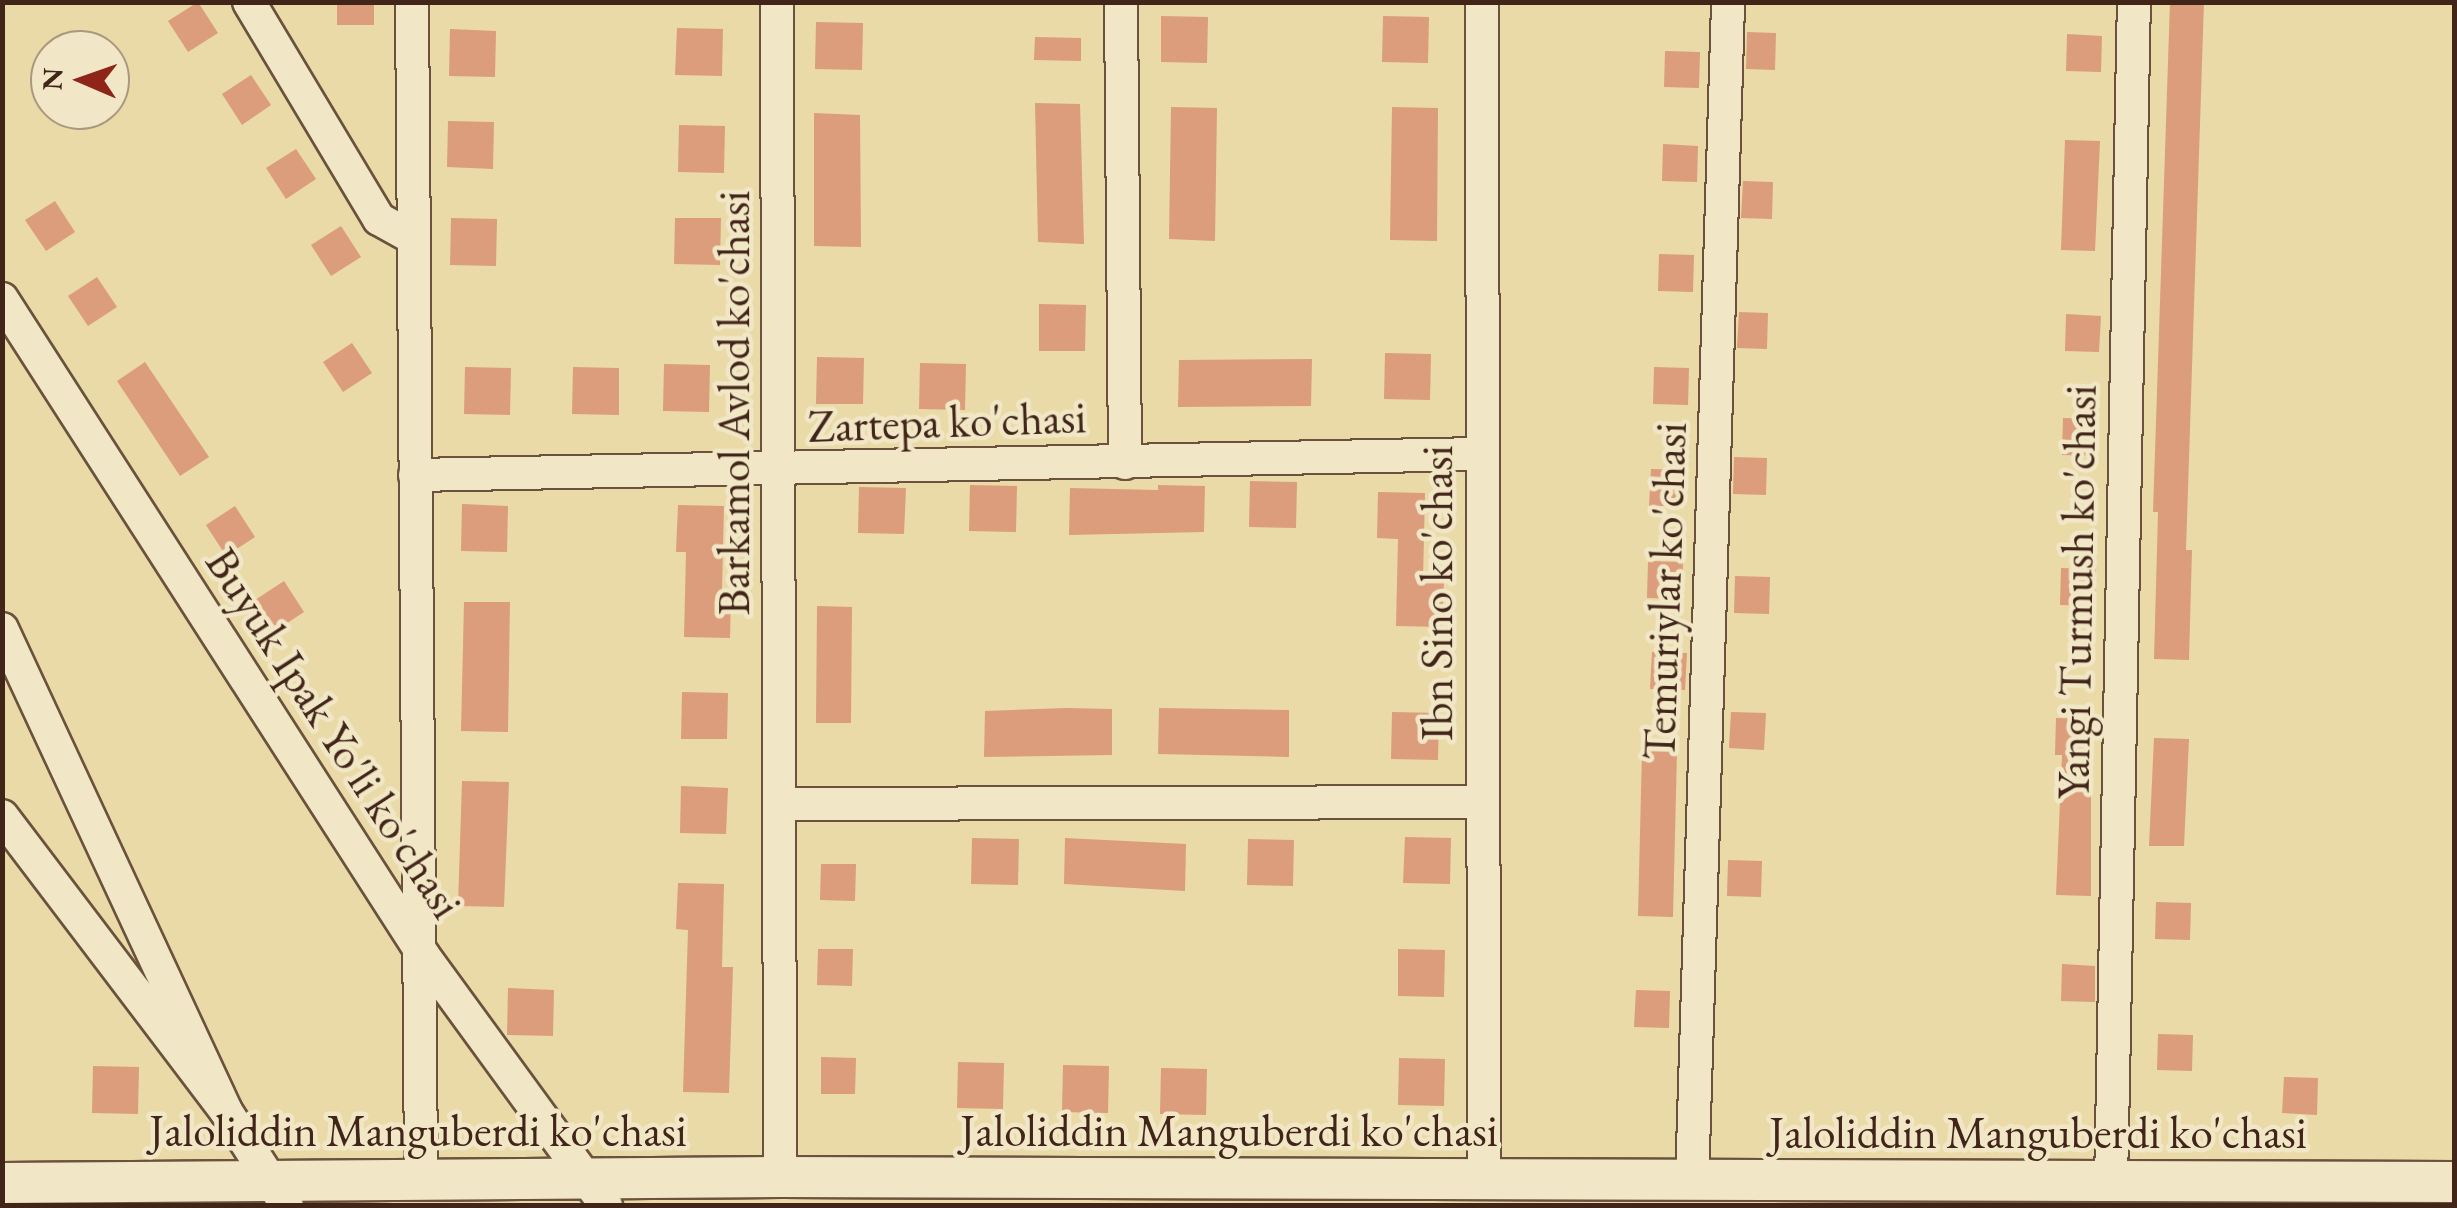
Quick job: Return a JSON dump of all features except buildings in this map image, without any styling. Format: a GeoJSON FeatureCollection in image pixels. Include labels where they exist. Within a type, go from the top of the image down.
{"type":"FeatureCollection","features":[{"type":"Feature","properties":{"kind":"street"},"geometry":{"type":"LineString","coordinates":[[248,2],[379,219],[412,237]]}},
{"type":"Feature","properties":{"kind":"street"},"geometry":{"type":"LineString","coordinates":[[412,2],[424,956],[421,1180]]}},
{"type":"Feature","properties":{"kind":"street","name":"Barkamol Avlod ko'chasi"},"geometry":{"type":"LineString","coordinates":[[777,2],[780,1177]]}},
{"type":"Feature","properties":{"kind":"street"},"geometry":{"type":"LineString","coordinates":[[1121,2],[1125,463]]}},
{"type":"Feature","properties":{"kind":"street","name":"Ibn Sino ko'chasi"},"geometry":{"type":"LineString","coordinates":[[1482,2],[1484,1183]]}},
{"type":"Feature","properties":{"kind":"street","name":"Temuriylar ko'chasi"},"geometry":{"type":"LineString","coordinates":[[1692,1183],[1728,2]]}},
{"type":"Feature","properties":{"kind":"street","name":"Yangi Turmush ko'chasi"},"geometry":{"type":"LineString","coordinates":[[2111,1184],[2134,2]]}},
{"type":"Feature","properties":{"kind":"street","name":"Buyuk Ipak Yo'li ko'chasi"},"geometry":{"type":"LineString","coordinates":[[2,299],[424,956],[599,1194]]}},
{"type":"Feature","properties":{"kind":"street","name":"Zartepa ko'chasi"},"geometry":{"type":"LineString","coordinates":[[415,475],[780,472],[1481,454]]}},
{"type":"Feature","properties":{"kind":"street"},"geometry":{"type":"LineString","coordinates":[[2,629],[226,1110]]}},
{"type":"Feature","properties":{"kind":"street"},"geometry":{"type":"LineString","coordinates":[[782,804],[1482,802]]}},
{"type":"Feature","properties":{"kind":"street"},"geometry":{"type":"LineString","coordinates":[[6,826],[226,1110],[282,1194]]}},
{"type":"Feature","properties":{"kind":"street","name":"Jaloliddin Manguberdi ko'chasi"},"geometry":{"type":"LineString","coordinates":[[2,1183],[282,1194],[421,1180],[599,1194],[780,1177],[987,1193],[1397,1192],[1484,1183],[2111,1184],[2224,1195],[2454,1182]]}}]}
